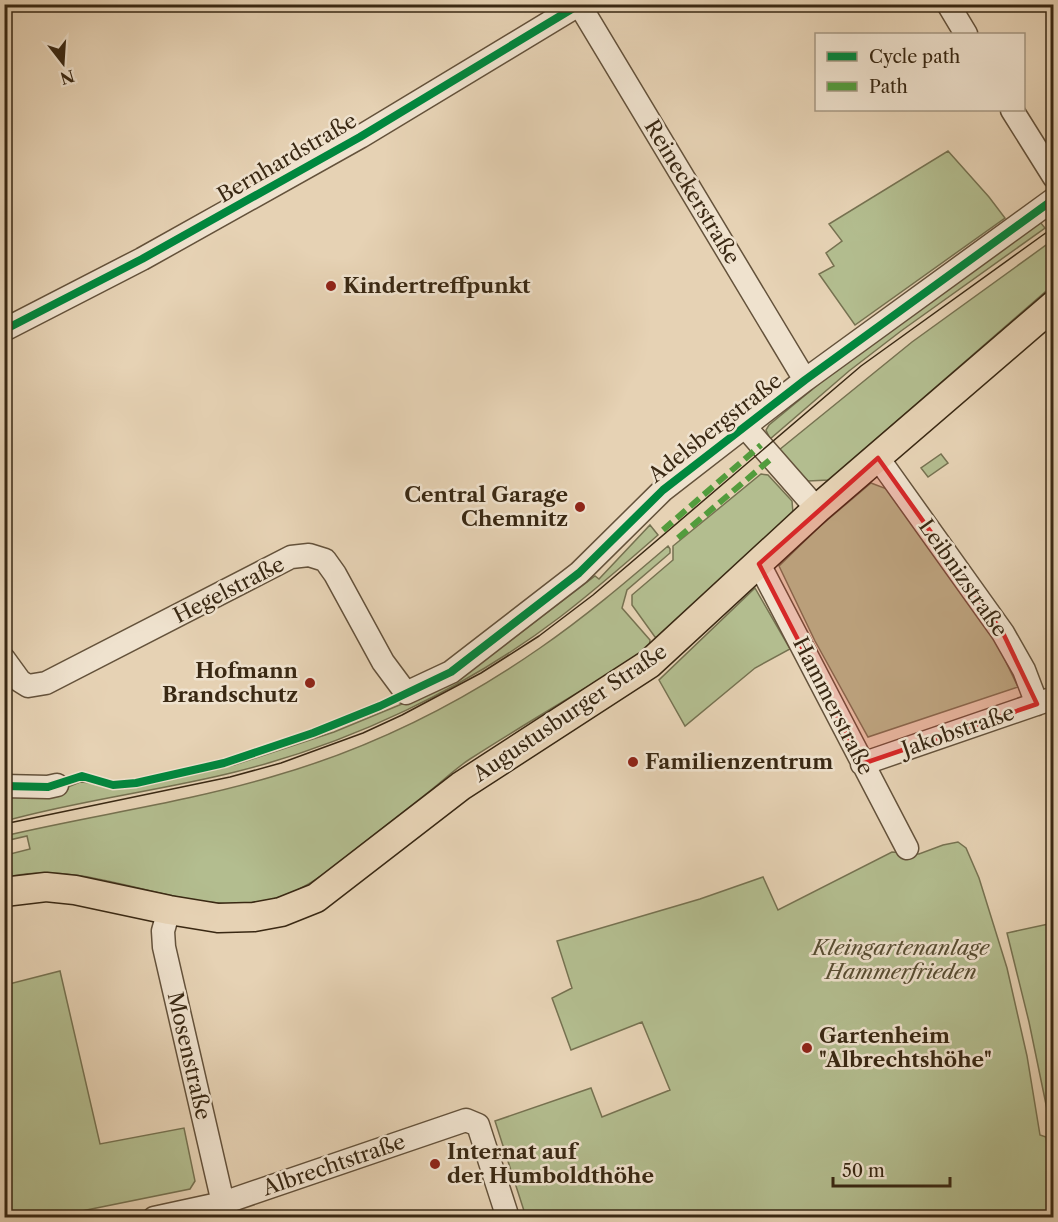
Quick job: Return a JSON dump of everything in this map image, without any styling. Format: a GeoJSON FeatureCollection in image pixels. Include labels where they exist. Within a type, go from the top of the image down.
{"type":"FeatureCollection","features":[{"type":"Feature","properties":{"kind":"main road","name":"Augustusburger Straße"},"geometry":{"type":"LineString","coordinates":[[4,892],[46,887],[75,890],[218,918],[254,917],[281,912],[316,898],[468,781],[649,664],[818,509],[1053,305]]}},
{"type":"Feature","properties":{"kind":"street"},"geometry":{"type":"LineString","coordinates":[[948,4],[965,33]]}},
{"type":"Feature","properties":{"kind":"street","name":"Bernhardstraße"},"geometry":{"type":"LineString","coordinates":[[4,330],[142,260],[350,143],[580,5]]}},
{"type":"Feature","properties":{"kind":"street","name":"Reineckerstraße"},"geometry":{"type":"LineString","coordinates":[[580,5],[805,380]]}},
{"type":"Feature","properties":{"kind":"street"},"geometry":{"type":"LineString","coordinates":[[1013,111],[1053,177]]}},
{"type":"Feature","properties":{"kind":"street","name":"Adelsbergstraße"},"geometry":{"type":"LineString","coordinates":[[406,693],[451,672],[579,573],[663,490],[746,428],[805,380],[1053,199]]}},
{"type":"Feature","properties":{"kind":"street"},"geometry":{"type":"LineString","coordinates":[[746,428],[818,509]]}},
{"type":"Feature","properties":{"kind":"street","name":"Leibnizstraße"},"geometry":{"type":"LineString","coordinates":[[878,458],[1003,633],[1045,701]]}},
{"type":"Feature","properties":{"kind":"street","name":"Hegelstraße"},"geometry":{"type":"LineString","coordinates":[[4,659],[20,681],[28,686],[46,683],[291,557],[309,555],[325,560],[335,574],[383,662],[406,693]]}},
{"type":"Feature","properties":{"kind":"street","name":"Hammerstraße"},"geometry":{"type":"LineString","coordinates":[[759,564],[907,848]]}},
{"type":"Feature","properties":{"kind":"street","name":"Jakobstraße"},"geometry":{"type":"LineString","coordinates":[[862,764],[1045,701]]}},
{"type":"Feature","properties":{"kind":"street"},"geometry":{"type":"LineString","coordinates":[[4,786],[48,787],[57,785]]}},
{"type":"Feature","properties":{"kind":"street","name":"Mosenstraße"},"geometry":{"type":"LineString","coordinates":[[169,910],[163,931],[164,947],[223,1203]]}},
{"type":"Feature","properties":{"kind":"street","name":"Albrechtstraße"},"geometry":{"type":"LineString","coordinates":[[154,1218],[223,1203],[466,1120],[478,1125],[508,1218]]}},
{"type":"Feature","properties":{"kind":"highlighted area"},"geometry":{"type":"Polygon","coordinates":[[[878,458],[1003,633],[1037,704],[862,764],[759,564],[878,458]]]}},
{"type":"Feature","properties":{"kind":"green space"},"geometry":{"type":"Polygon","coordinates":[[[948,151],[1005,218],[855,325],[819,274],[834,266],[826,253],[842,241],[829,224],[948,151]]]}},
{"type":"Feature","properties":{"kind":"green space"},"geometry":{"type":"Polygon","coordinates":[[[1040,222],[1045,228],[901,331],[849,371],[770,439],[766,430],[769,425],[820,383],[1040,222]]]}},
{"type":"Feature","properties":{"kind":"green space"},"geometry":{"type":"Polygon","coordinates":[[[1053,240],[1053,285],[829,480],[808,481],[779,450],[912,342],[1053,240]]]}},
{"type":"Feature","properties":{"kind":"green space"},"geometry":{"type":"Polygon","coordinates":[[[941,454],[948,463],[928,477],[921,468],[941,454]]]}},
{"type":"Feature","properties":{"kind":"green space"},"geometry":{"type":"Polygon","coordinates":[[[761,474],[768,475],[792,501],[793,513],[659,637],[655,637],[632,605],[632,595],[673,560],[673,546],[761,474]]]}},
{"type":"Feature","properties":{"kind":"green space"},"geometry":{"type":"Polygon","coordinates":[[[871,483],[887,489],[993,635],[1018,687],[868,737],[815,641],[779,566],[819,527],[871,483]]]}},
{"type":"Feature","properties":{"kind":"green space"},"geometry":{"type":"Polygon","coordinates":[[[650,525],[658,535],[560,617],[486,667],[405,711],[321,746],[235,772],[62,807],[5,821],[5,795],[56,792],[80,782],[132,786],[234,765],[334,732],[431,692],[482,662],[595,576],[599,579],[650,525]]]}},
{"type":"Feature","properties":{"kind":"green space"},"geometry":{"type":"Polygon","coordinates":[[[668,546],[670,553],[627,590],[622,608],[650,640],[649,647],[465,763],[311,883],[272,899],[227,903],[196,900],[74,875],[43,873],[12,876],[10,854],[30,849],[27,836],[5,841],[4,836],[171,802],[271,777],[342,753],[444,707],[540,648],[589,612],[668,546]]]}},
{"type":"Feature","properties":{"kind":"green space"},"geometry":{"type":"Polygon","coordinates":[[[755,588],[790,649],[755,668],[685,726],[659,680],[755,588]]]}},
{"type":"Feature","properties":{"kind":"green space","name":"Kleingartenanlage Hammerfrieden"},"geometry":{"type":"Polygon","coordinates":[[[958,842],[966,848],[979,878],[1007,968],[1027,1056],[1040,1135],[1046,1137],[1049,1158],[1053,1151],[1053,1217],[526,1217],[495,1121],[591,1088],[602,1117],[670,1090],[642,1022],[571,1050],[552,998],[572,988],[557,941],[700,899],[763,877],[778,910],[892,852],[919,854],[958,842]]]}},
{"type":"Feature","properties":{"kind":"green space"},"geometry":{"type":"Polygon","coordinates":[[[1054,923],[1053,1127],[1049,1119],[1029,1022],[1007,933],[1054,923]]]}},
{"type":"Feature","properties":{"kind":"green space"},"geometry":{"type":"Polygon","coordinates":[[[60,971],[100,1144],[184,1128],[195,1181],[190,1189],[52,1217],[5,1217],[5,985],[60,971]]]}},
{"type":"Feature","properties":{"kind":"tram line"},"geometry":{"type":"LineString","coordinates":[[4,824],[230,777],[281,763],[363,733],[481,673],[539,636],[593,595],[861,366],[1054,227]]}},
{"type":"Feature","properties":{"kind":"marked path"},"geometry":{"type":"LineString","coordinates":[[663,530],[761,445]]}},
{"type":"Feature","properties":{"kind":"marked path"},"geometry":{"type":"LineString","coordinates":[[678,538],[772,458]]}},
{"type":"Feature","properties":{"kind":"cycle path"},"geometry":{"type":"LineString","coordinates":[[4,330],[142,259],[360,137],[580,4]]}},
{"type":"Feature","properties":{"kind":"cycle path"},"geometry":{"type":"LineString","coordinates":[[4,786],[48,787],[82,776],[113,785],[136,783],[224,763],[313,733],[380,706],[451,672],[579,573],[663,490],[805,380],[1054,199]]}},
{"type":"Feature","properties":{"kind":"place","name":"Kindertreffpunkt"},"geometry":{"type":"Point","coordinates":[331,286]}},
{"type":"Feature","properties":{"kind":"place","name":"Central Garage Chemnitz"},"geometry":{"type":"Point","coordinates":[580,507]}},
{"type":"Feature","properties":{"kind":"place","name":"Hofmann Brandschutz"},"geometry":{"type":"Point","coordinates":[310,683]}},
{"type":"Feature","properties":{"kind":"place","name":"Familienzentrum"},"geometry":{"type":"Point","coordinates":[633,762]}},
{"type":"Feature","properties":{"kind":"place","name":"Gartenheim \"Albrechtshöhe\""},"geometry":{"type":"Point","coordinates":[807,1048]}},
{"type":"Feature","properties":{"kind":"place","name":"Internat auf der Humboldthöhe"},"geometry":{"type":"Point","coordinates":[435,1164]}}]}
